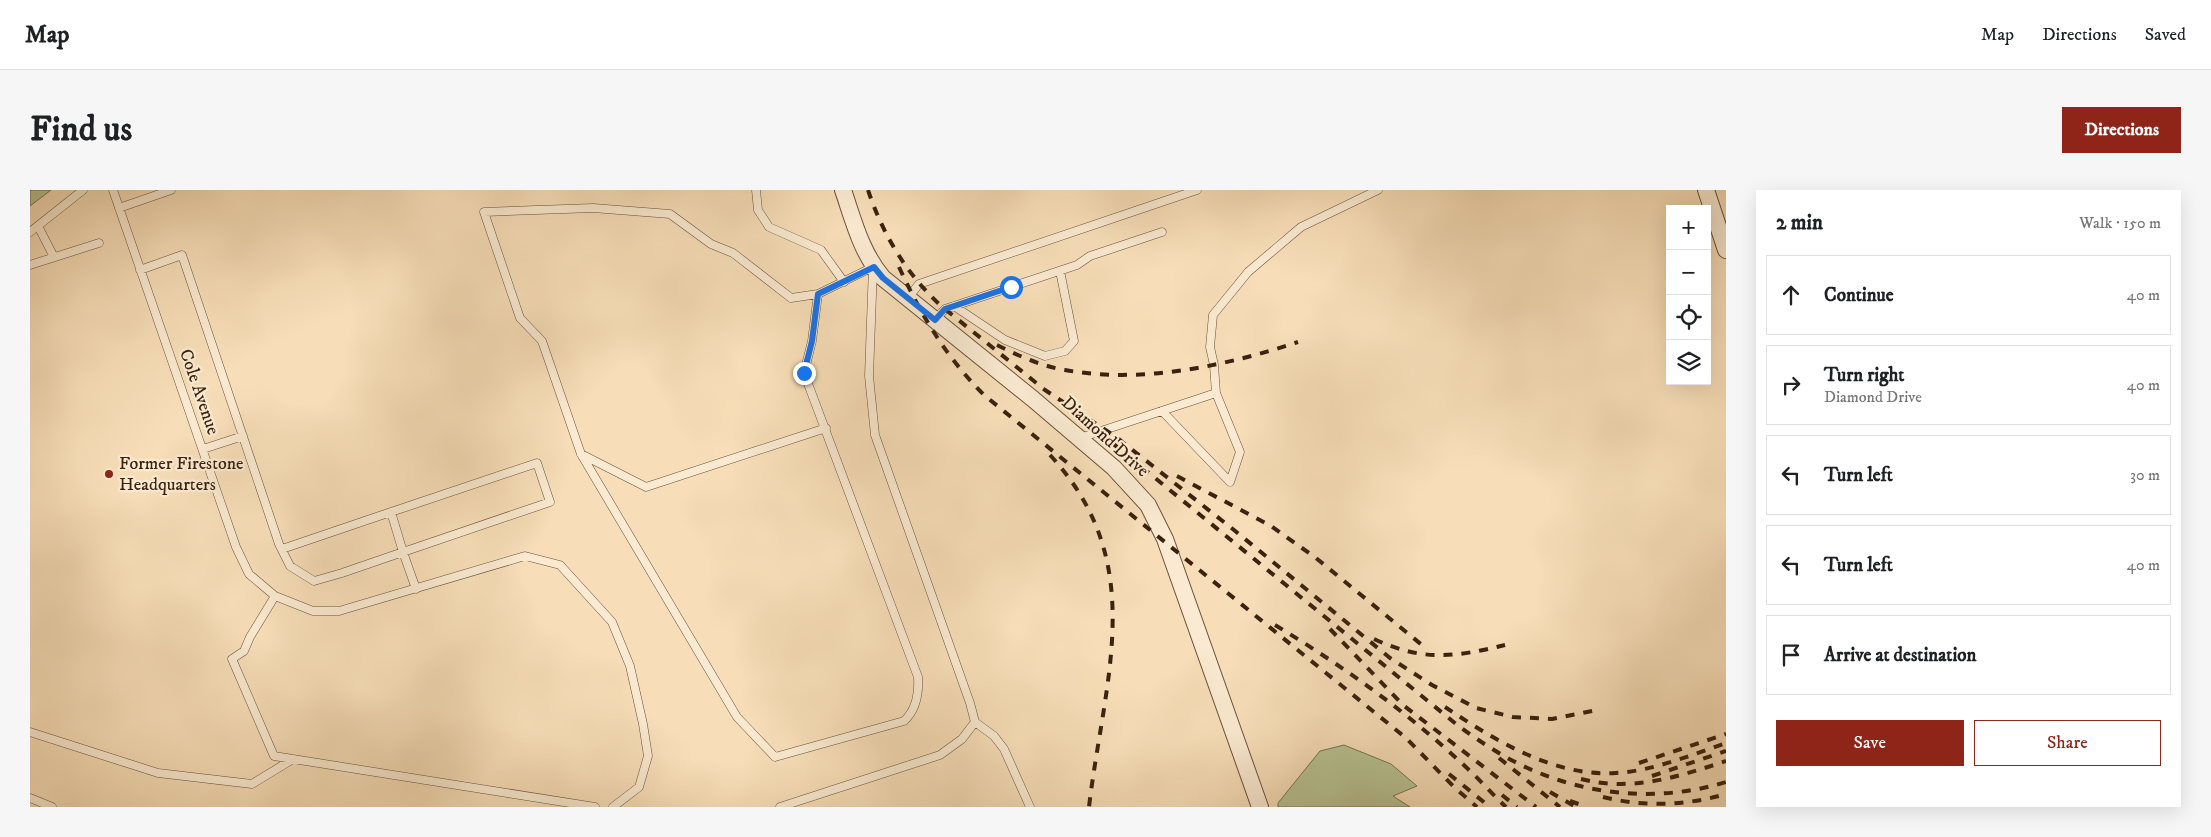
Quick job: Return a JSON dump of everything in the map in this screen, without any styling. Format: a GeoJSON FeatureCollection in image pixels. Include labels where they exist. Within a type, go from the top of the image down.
{"type":"FeatureCollection","features":[{"type":"Feature","properties":{"kind":"street","name":"Diamond Drive"},"geometry":{"type":"LineString","coordinates":[[843,190],[862,248],[883,278],[1079,438],[1131,485],[1148,505],[1162,529],[1260,807]]}},
{"type":"Feature","properties":{"kind":"street"},"geometry":{"type":"LineString","coordinates":[[1706,190],[1722,226],[1726,250]]}},
{"type":"Feature","properties":{"kind":"lane"},"geometry":{"type":"LineString","coordinates":[[30,232],[82,190]]}},
{"type":"Feature","properties":{"kind":"lane","name":"Cole Avenue"},"geometry":{"type":"LineString","coordinates":[[113,190],[242,560],[249,574],[275,596],[313,611],[339,611],[525,556],[560,565],[612,622],[630,666],[643,724],[648,756],[639,788],[613,807]]}},
{"type":"Feature","properties":{"kind":"lane"},"geometry":{"type":"LineString","coordinates":[[119,208],[171,190]]}},
{"type":"Feature","properties":{"kind":"lane"},"geometry":{"type":"LineString","coordinates":[[756,190],[758,210],[769,227],[821,250],[844,282]]}},
{"type":"Feature","properties":{"kind":"lane"},"geometry":{"type":"LineString","coordinates":[[908,298],[918,284],[1197,190]]}},
{"type":"Feature","properties":{"kind":"lane"},"geometry":{"type":"LineString","coordinates":[[1162,411],[1230,482],[1240,452],[1216,393],[1210,347],[1213,315],[1248,272],[1301,227],[1378,190]]}},
{"type":"Feature","properties":{"kind":"lane"},"geometry":{"type":"LineString","coordinates":[[818,294],[812,341],[804,373],[918,677],[918,692],[912,714],[904,721],[775,757],[736,717],[581,454],[542,341],[520,318],[484,212],[593,208],[670,214],[711,244],[733,253],[791,298],[818,294],[874,267],[869,376],[875,435],[970,703],[975,722],[994,736],[1004,748],[1030,807]]}},
{"type":"Feature","properties":{"kind":"lane"},"geometry":{"type":"LineString","coordinates":[[38,226],[54,257]]}},
{"type":"Feature","properties":{"kind":"lane"},"geometry":{"type":"LineString","coordinates":[[935,320],[945,309],[1077,265],[1090,256],[1162,232]]}},
{"type":"Feature","properties":{"kind":"lane"},"geometry":{"type":"LineString","coordinates":[[30,265],[99,243]]}},
{"type":"Feature","properties":{"kind":"lane"},"geometry":{"type":"LineString","coordinates":[[140,270],[182,255],[282,549],[290,566],[314,581],[550,502],[537,462],[282,549]]}},
{"type":"Feature","properties":{"kind":"lane"},"geometry":{"type":"LineString","coordinates":[[954,306],[1005,340],[1045,356],[1065,351],[1074,341],[1060,271]]}},
{"type":"Feature","properties":{"kind":"lane"},"geometry":{"type":"LineString","coordinates":[[1079,438],[1216,393]]}},
{"type":"Feature","properties":{"kind":"lane"},"geometry":{"type":"LineString","coordinates":[[581,454],[646,487],[826,428]]}},
{"type":"Feature","properties":{"kind":"lane"},"geometry":{"type":"LineString","coordinates":[[203,449],[243,436]]}},
{"type":"Feature","properties":{"kind":"lane"},"geometry":{"type":"LineString","coordinates":[[391,512],[416,588]]}},
{"type":"Feature","properties":{"kind":"lane"},"geometry":{"type":"LineString","coordinates":[[275,596],[250,637],[244,651],[232,659],[274,756],[595,807]]}},
{"type":"Feature","properties":{"kind":"lane"},"geometry":{"type":"LineString","coordinates":[[780,807],[940,754],[962,739],[975,722]]}},
{"type":"Feature","properties":{"kind":"lane"},"geometry":{"type":"LineString","coordinates":[[30,732],[158,773],[199,776],[252,784],[294,759]]}},
{"type":"Feature","properties":{"kind":"lane"},"geometry":{"type":"LineString","coordinates":[[30,798],[52,807]]}},
{"type":"Feature","properties":{"kind":"green space"},"geometry":{"type":"Polygon","coordinates":[[[30,190],[51,190],[30,206],[30,190]]]}},
{"type":"Feature","properties":{"kind":"green space"},"geometry":{"type":"Polygon","coordinates":[[[1344,745],[1391,764],[1417,786],[1393,796],[1410,807],[1278,807],[1278,803],[1320,751],[1344,745]]]}},
{"type":"Feature","properties":{"kind":"railway"},"geometry":{"type":"LineString","coordinates":[[868,190],[888,238],[906,266],[940,305],[1045,390],[1116,437],[1234,530],[1390,658],[1432,685],[1476,708],[1513,717],[1552,719],[1597,710]]}},
{"type":"Feature","properties":{"kind":"railway"},"geometry":{"type":"LineString","coordinates":[[899,267],[935,335],[970,381],[984,395],[1406,738],[1455,788],[1477,807]]}},
{"type":"Feature","properties":{"kind":"railway"},"geometry":{"type":"LineString","coordinates":[[997,345],[1047,366],[1094,374],[1124,375],[1153,374],[1212,365],[1298,342]]}},
{"type":"Feature","properties":{"kind":"railway"},"geometry":{"type":"LineString","coordinates":[[1100,433],[1456,724],[1494,750],[1548,777],[1607,791],[1637,794],[1667,793],[1726,782]]}},
{"type":"Feature","properties":{"kind":"railway"},"geometry":{"type":"LineString","coordinates":[[1050,455],[1081,496],[1100,538],[1110,580],[1113,623],[1110,668],[1089,807]]}},
{"type":"Feature","properties":{"kind":"railway"},"geometry":{"type":"LineString","coordinates":[[1177,476],[1271,526],[1316,558],[1422,645]]}},
{"type":"Feature","properties":{"kind":"railway"},"geometry":{"type":"LineString","coordinates":[[1275,625],[1351,674],[1399,710],[1446,749],[1506,807]]}},
{"type":"Feature","properties":{"kind":"railway"},"geometry":{"type":"LineString","coordinates":[[1330,629],[1403,705],[1536,807]]}},
{"type":"Feature","properties":{"kind":"railway"},"geometry":{"type":"LineString","coordinates":[[1374,639],[1408,651],[1439,655],[1470,652],[1505,645]]}},
{"type":"Feature","properties":{"kind":"railway"},"geometry":{"type":"LineString","coordinates":[[1445,707],[1484,732],[1526,754],[1547,763],[1593,773],[1630,772],[1644,769],[1672,762],[1726,743]]}},
{"type":"Feature","properties":{"kind":"railway"},"geometry":{"type":"LineString","coordinates":[[1639,763],[1726,734]]}},
{"type":"Feature","properties":{"kind":"railway"},"geometry":{"type":"LineString","coordinates":[[1652,776],[1726,751]]}},
{"type":"Feature","properties":{"kind":"railway"},"geometry":{"type":"LineString","coordinates":[[1499,758],[1560,807]]}},
{"type":"Feature","properties":{"kind":"railway"},"geometry":{"type":"LineString","coordinates":[[1581,779],[1618,784],[1655,781],[1726,761]]}},
{"type":"Feature","properties":{"kind":"railway"},"geometry":{"type":"LineString","coordinates":[[1449,774],[1490,807]]}},
{"type":"Feature","properties":{"kind":"railway"},"geometry":{"type":"LineString","coordinates":[[1550,792],[1576,807]]}},
{"type":"Feature","properties":{"kind":"railway"},"geometry":{"type":"LineString","coordinates":[[1603,797],[1649,804],[1664,804],[1695,801],[1726,794]]}},
{"type":"Feature","properties":{"kind":"railway"},"geometry":{"type":"LineString","coordinates":[[1502,795],[1517,807]]}},
{"type":"Feature","properties":{"kind":"railway"},"geometry":{"type":"LineString","coordinates":[[1570,801],[1587,807]]}},
{"type":"Feature","properties":{"kind":"place","name":"Former Firestone Headquarters"},"geometry":{"type":"Point","coordinates":[109,474]}},
{"type":"Feature","properties":{"kind":"route"},"geometry":{"type":"LineString","coordinates":[[804,373],[812,341],[818,294],[874,267],[883,278],[935,320],[945,309],[1011,287]]}}]}
